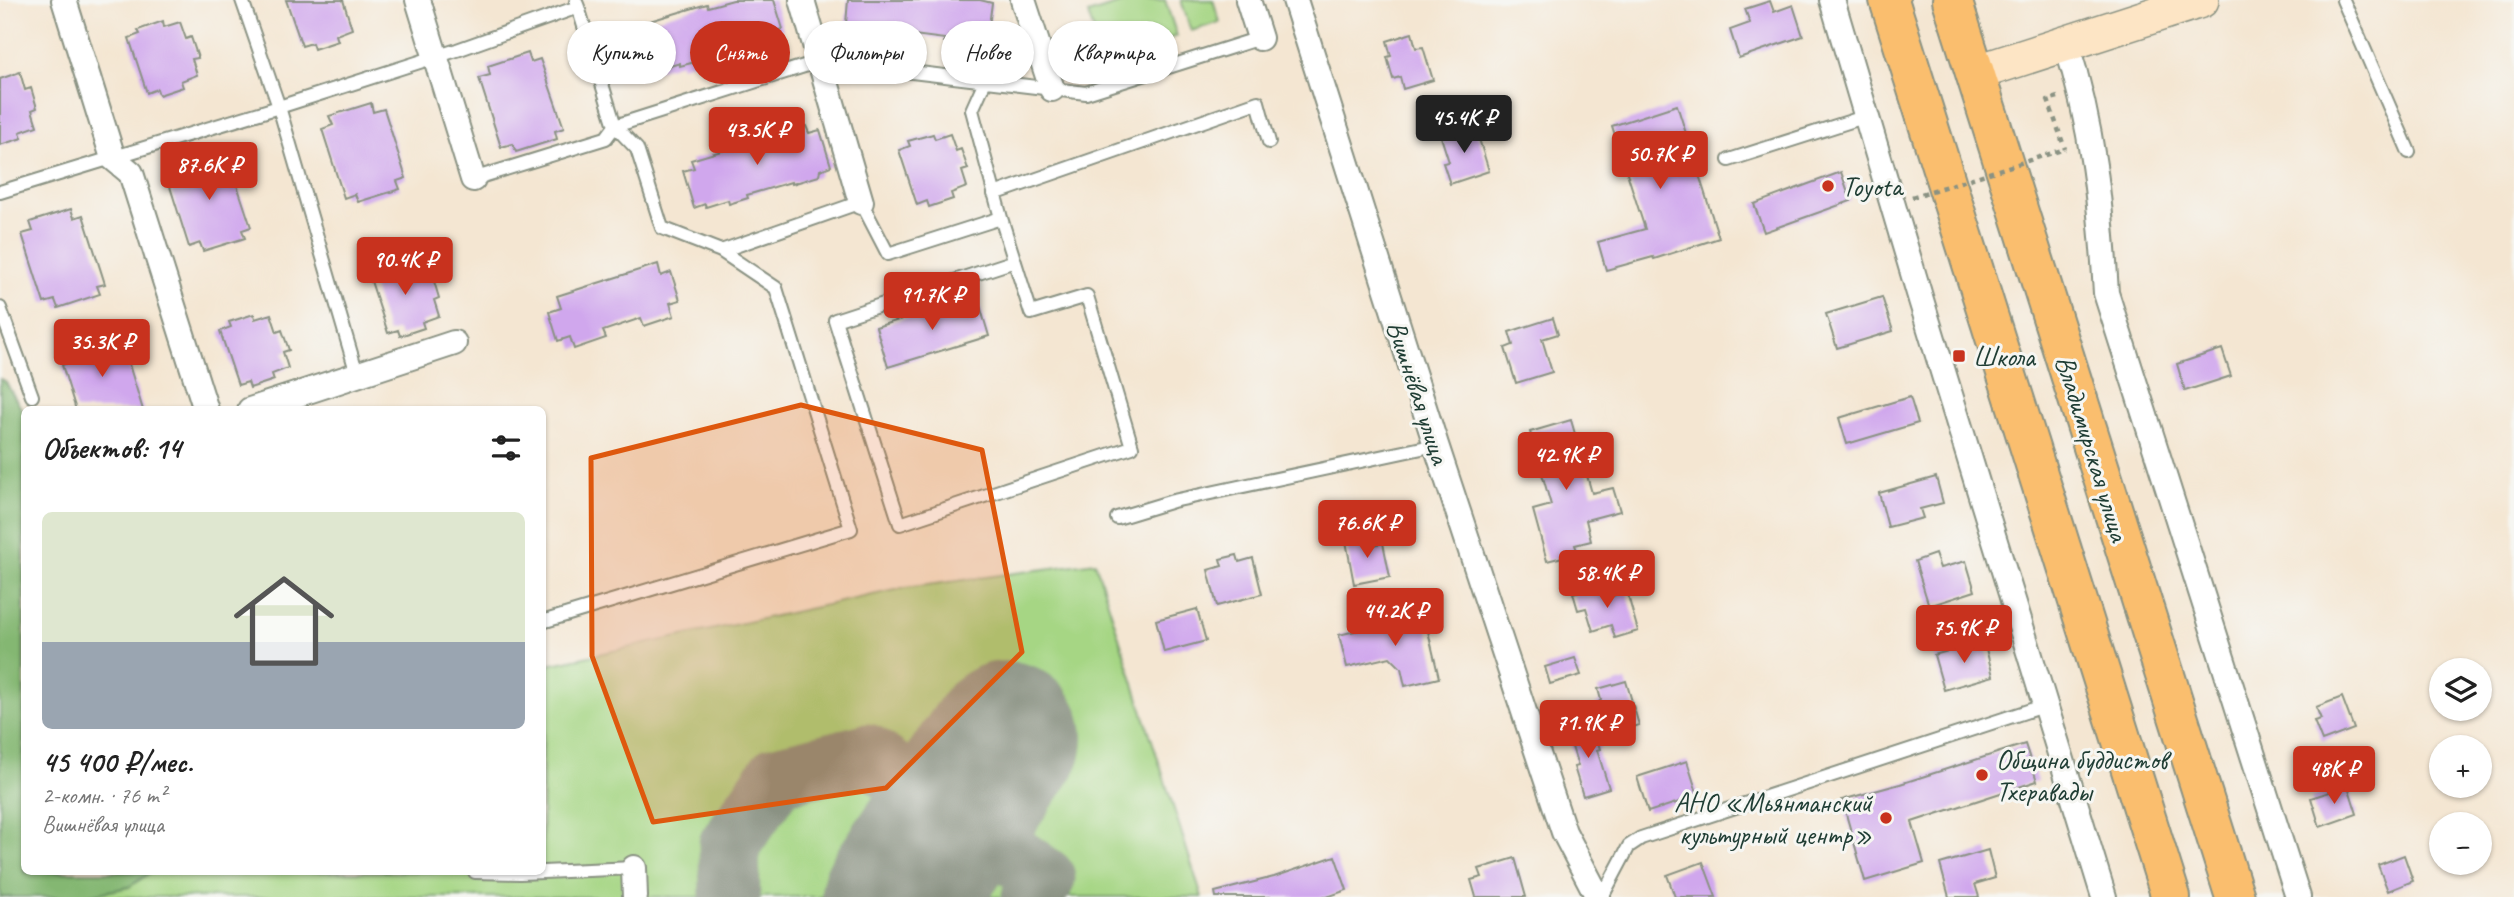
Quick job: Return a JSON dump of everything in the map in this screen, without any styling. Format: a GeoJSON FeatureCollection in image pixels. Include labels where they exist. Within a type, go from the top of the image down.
{"type":"FeatureCollection","features":[{"type":"Feature","properties":{"kind":"highway"},"geometry":{"type":"LineString","coordinates":[[1889,0],[2171,897]]}},
{"type":"Feature","properties":{"kind":"highway","name":"Владимирская улица"},"geometry":{"type":"LineString","coordinates":[[1952,0],[2235,897]]}},
{"type":"Feature","properties":{"kind":"street"},"geometry":{"type":"LineString","coordinates":[[64,0],[113,158],[131,173],[205,406]]}},
{"type":"Feature","properties":{"kind":"street"},"geometry":{"type":"LineString","coordinates":[[418,0],[474,179]]}},
{"type":"Feature","properties":{"kind":"street"},"geometry":{"type":"LineString","coordinates":[[802,0],[808,21]]}},
{"type":"Feature","properties":{"kind":"street"},"geometry":{"type":"LineString","coordinates":[[1023,0],[1052,89]]}},
{"type":"Feature","properties":{"kind":"street"},"geometry":{"type":"LineString","coordinates":[[1248,0],[1260,38]]}},
{"type":"Feature","properties":{"kind":"street","name":"Вишнёвая улица"},"geometry":{"type":"LineString","coordinates":[[1295,0],[1436,445],[1564,832],[1600,897]]}},
{"type":"Feature","properties":{"kind":"street"},"geometry":{"type":"LineString","coordinates":[[1832,0],[2104,897]]}},
{"type":"Feature","properties":{"kind":"street"},"geometry":{"type":"LineString","coordinates":[[1975,73],[2201,0]]}},
{"type":"Feature","properties":{"kind":"street"},"geometry":{"type":"LineString","coordinates":[[2067,43],[2081,89],[2092,144],[2102,215],[2106,293],[2298,897]]}},
{"type":"Feature","properties":{"kind":"street"},"geometry":{"type":"LineString","coordinates":[[827,84],[861,202]]}},
{"type":"Feature","properties":{"kind":"street"},"geometry":{"type":"LineString","coordinates":[[262,406],[454,343]]}},
{"type":"Feature","properties":{"kind":"street"},"geometry":{"type":"LineString","coordinates":[[634,868],[635,897]]}},
{"type":"Feature","properties":{"kind":"lane"},"geometry":{"type":"LineString","coordinates":[[242,0],[279,107],[357,374]]}},
{"type":"Feature","properties":{"kind":"lane"},"geometry":{"type":"LineString","coordinates":[[2343,0],[2409,152]]}},
{"type":"Feature","properties":{"kind":"lane"},"geometry":{"type":"LineString","coordinates":[[0,192],[279,107],[436,55],[577,4],[615,126],[638,149],[662,228],[721,251],[776,288],[850,528],[546,621]]}},
{"type":"Feature","properties":{"kind":"lane"},"geometry":{"type":"LineString","coordinates":[[1015,84],[1086,93],[1260,38]]}},
{"type":"Feature","properties":{"kind":"lane"},"geometry":{"type":"LineString","coordinates":[[474,179],[606,138],[615,126],[804,66]]}},
{"type":"Feature","properties":{"kind":"lane"},"geometry":{"type":"LineString","coordinates":[[983,84],[972,110],[994,194],[1001,218],[1015,261],[1031,313],[1087,296],[1132,446],[901,524],[835,320],[1015,261]]}},
{"type":"Feature","properties":{"kind":"lane"},"geometry":{"type":"LineString","coordinates":[[994,194],[1258,102],[1269,142]]}},
{"type":"Feature","properties":{"kind":"lane"},"geometry":{"type":"LineString","coordinates":[[1729,160],[1867,116]]}},
{"type":"Feature","properties":{"kind":"lane"},"geometry":{"type":"LineString","coordinates":[[721,251],[861,202],[888,254],[1001,218]]}},
{"type":"Feature","properties":{"kind":"lane"},"geometry":{"type":"LineString","coordinates":[[0,308],[32,396]]}},
{"type":"Feature","properties":{"kind":"lane"},"geometry":{"type":"LineString","coordinates":[[1116,518],[1173,501],[1436,445]]}},
{"type":"Feature","properties":{"kind":"lane"},"geometry":{"type":"LineString","coordinates":[[1600,897],[1629,846],[1641,838],[2046,705]]}},
{"type":"Feature","properties":{"kind":"lane"},"geometry":{"type":"LineString","coordinates":[[546,872],[634,868]]}},
{"type":"Feature","properties":{"kind":"path"},"geometry":{"type":"LineString","coordinates":[[1912,197],[2065,149],[2048,100]]}},
{"type":"Feature","properties":{"kind":"highlighted area"},"geometry":{"type":"Polygon","coordinates":[[[801,405],[982,450],[1022,652],[886,788],[653,822],[592,656],[591,458],[801,405]]]}},
{"type":"Feature","properties":{"kind":"green space"},"geometry":{"type":"Polygon","coordinates":[[[1131,0],[1165,0],[1172,21],[1090,21],[1088,14],[1131,0]]]}},
{"type":"Feature","properties":{"kind":"green space"},"geometry":{"type":"Polygon","coordinates":[[[1181,0],[1213,0],[1220,22],[1191,31],[1181,0]]]}},
{"type":"Feature","properties":{"kind":"green space"},"geometry":{"type":"Polygon","coordinates":[[[0,379],[5,381],[21,408],[21,875],[147,875],[129,887],[80,897],[0,897],[0,379]]]}},
{"type":"Feature","properties":{"kind":"green space"},"geometry":{"type":"Polygon","coordinates":[[[1095,562],[1202,897],[0,897],[0,892],[74,875],[546,875],[546,665],[905,588],[1095,562]]]}},
{"type":"Feature","properties":{"kind":"building"},"geometry":{"type":"Polygon","coordinates":[[[286,0],[343,0],[352,29],[336,35],[338,41],[314,49],[312,43],[302,46],[286,0]]]}},
{"type":"Feature","properties":{"kind":"building"},"geometry":{"type":"Polygon","coordinates":[[[733,0],[774,0],[781,21],[690,21],[690,63],[676,64],[676,21],[650,21],[707,4],[708,7],[733,0]]]}},
{"type":"Feature","properties":{"kind":"building"},"geometry":{"type":"Polygon","coordinates":[[[848,0],[980,0],[992,3],[990,21],[941,21],[941,38],[927,37],[927,21],[846,21],[848,0]]]}},
{"type":"Feature","properties":{"kind":"building"},"geometry":{"type":"Polygon","coordinates":[[[1770,1],[1774,12],[1793,5],[1803,36],[1739,58],[1730,30],[1750,23],[1745,9],[1770,1]]]}},
{"type":"Feature","properties":{"kind":"building"},"geometry":{"type":"Polygon","coordinates":[[[163,21],[164,27],[180,22],[186,39],[191,37],[198,58],[192,59],[197,75],[181,81],[183,87],[159,95],[157,89],[147,93],[129,38],[140,34],[138,30],[163,21]]]}},
{"type":"Feature","properties":{"kind":"building"},"geometry":{"type":"Polygon","coordinates":[[[1412,33],[1416,48],[1423,47],[1433,80],[1403,89],[1400,77],[1393,79],[1387,57],[1391,56],[1387,41],[1412,33]]]}},
{"type":"Feature","properties":{"kind":"building"},"geometry":{"type":"Polygon","coordinates":[[[528,53],[531,62],[540,59],[564,128],[555,131],[557,139],[516,152],[513,144],[501,147],[479,78],[490,75],[488,66],[528,53]]]}},
{"type":"Feature","properties":{"kind":"building"},"geometry":{"type":"Polygon","coordinates":[[[20,72],[25,90],[31,88],[37,108],[32,110],[37,126],[20,132],[22,138],[0,145],[0,79],[20,72]]]}},
{"type":"Feature","properties":{"kind":"building"},"geometry":{"type":"Polygon","coordinates":[[[371,103],[373,112],[384,109],[406,178],[397,181],[400,189],[358,202],[355,194],[344,198],[322,129],[333,125],[329,116],[371,103]]]}},
{"type":"Feature","properties":{"kind":"building"},"geometry":{"type":"Polygon","coordinates":[[[1677,105],[1719,238],[1654,259],[1653,257],[1606,270],[1598,242],[1645,229],[1612,126],[1677,105]]]}},
{"type":"Feature","properties":{"kind":"building"},"geometry":{"type":"Polygon","coordinates":[[[806,126],[809,133],[820,130],[831,166],[820,170],[819,176],[747,195],[748,198],[729,204],[728,200],[694,208],[683,171],[694,168],[691,160],[806,126]]]}},
{"type":"Feature","properties":{"kind":"building"},"geometry":{"type":"Polygon","coordinates":[[[1475,126],[1489,171],[1450,184],[1443,163],[1449,162],[1441,137],[1475,126]]]}},
{"type":"Feature","properties":{"kind":"building"},"geometry":{"type":"Polygon","coordinates":[[[933,134],[935,139],[950,134],[956,151],[961,149],[968,169],[962,171],[967,187],[951,193],[953,199],[929,207],[927,201],[917,205],[899,150],[910,146],[908,141],[933,134]]]}},
{"type":"Feature","properties":{"kind":"building"},"geometry":{"type":"Polygon","coordinates":[[[216,152],[219,161],[228,158],[251,227],[242,230],[245,238],[203,251],[200,243],[189,247],[167,177],[178,174],[175,165],[216,152]]]}},
{"type":"Feature","properties":{"kind":"building"},"geometry":{"type":"Polygon","coordinates":[[[1841,172],[1851,201],[1764,232],[1754,204],[1841,172]]]}},
{"type":"Feature","properties":{"kind":"building"},"geometry":{"type":"Polygon","coordinates":[[[71,209],[74,218],[83,215],[105,284],[97,286],[100,294],[58,308],[55,300],[44,303],[22,234],[33,231],[30,222],[71,209]]]}},
{"type":"Feature","properties":{"kind":"building"},"geometry":{"type":"Polygon","coordinates":[[[404,262],[406,267],[422,262],[427,280],[433,278],[439,298],[434,300],[439,316],[422,322],[424,328],[400,336],[398,330],[388,333],[370,278],[381,275],[380,270],[404,262]]]}},
{"type":"Feature","properties":{"kind":"building"},"geometry":{"type":"Polygon","coordinates":[[[658,264],[661,276],[671,272],[680,300],[670,303],[674,316],[644,326],[641,318],[603,331],[606,338],[574,349],[570,337],[558,341],[549,312],[561,308],[557,296],[658,264]]]}},
{"type":"Feature","properties":{"kind":"building"},"geometry":{"type":"Polygon","coordinates":[[[977,296],[989,336],[888,367],[876,327],[977,296]]]}},
{"type":"Feature","properties":{"kind":"building"},"geometry":{"type":"Polygon","coordinates":[[[1882,297],[1893,331],[1837,348],[1826,314],[1882,297]]]}},
{"type":"Feature","properties":{"kind":"building"},"geometry":{"type":"Polygon","coordinates":[[[254,314],[255,319],[271,314],[277,332],[282,330],[289,350],[283,352],[288,368],[272,374],[274,380],[250,388],[248,382],[238,385],[220,331],[231,327],[229,322],[254,314]]]}},
{"type":"Feature","properties":{"kind":"building"},"geometry":{"type":"Polygon","coordinates":[[[1553,318],[1558,334],[1542,339],[1552,372],[1516,383],[1505,348],[1513,345],[1509,332],[1553,318]]]}},
{"type":"Feature","properties":{"kind":"building"},"geometry":{"type":"Polygon","coordinates":[[[111,339],[113,348],[123,345],[142,406],[75,406],[62,365],[73,361],[70,353],[111,339]]]}},
{"type":"Feature","properties":{"kind":"building"},"geometry":{"type":"Polygon","coordinates":[[[2222,349],[2231,376],[2185,391],[2177,364],[2222,349]]]}},
{"type":"Feature","properties":{"kind":"building"},"geometry":{"type":"Polygon","coordinates":[[[1910,397],[1918,423],[1847,444],[1839,418],[1910,397]]]}},
{"type":"Feature","properties":{"kind":"building"},"geometry":{"type":"Polygon","coordinates":[[[1571,420],[1592,493],[1613,488],[1620,511],[1586,520],[1591,541],[1575,545],[1578,553],[1547,561],[1533,510],[1551,505],[1530,432],[1571,420]]]}},
{"type":"Feature","properties":{"kind":"building"},"geometry":{"type":"Polygon","coordinates":[[[1936,477],[1943,503],[1920,509],[1923,518],[1888,527],[1879,493],[1936,477]]]}},
{"type":"Feature","properties":{"kind":"building"},"geometry":{"type":"Polygon","coordinates":[[[1372,536],[1374,545],[1383,543],[1390,577],[1354,584],[1346,541],[1372,536]]]}},
{"type":"Feature","properties":{"kind":"building"},"geometry":{"type":"Polygon","coordinates":[[[1935,554],[1940,568],[1966,561],[1975,591],[1929,606],[1915,561],[1935,554]]]}},
{"type":"Feature","properties":{"kind":"building"},"geometry":{"type":"Polygon","coordinates":[[[1237,555],[1239,562],[1253,558],[1262,594],[1217,606],[1208,570],[1222,566],[1220,559],[1237,555]]]}},
{"type":"Feature","properties":{"kind":"building"},"geometry":{"type":"Polygon","coordinates":[[[1605,584],[1608,597],[1627,592],[1638,631],[1615,638],[1611,625],[1593,631],[1586,608],[1578,610],[1573,593],[1605,584]]]}},
{"type":"Feature","properties":{"kind":"building"},"geometry":{"type":"Polygon","coordinates":[[[1197,609],[1206,641],[1164,652],[1156,620],[1197,609]]]}},
{"type":"Feature","properties":{"kind":"building"},"geometry":{"type":"Polygon","coordinates":[[[1424,614],[1439,678],[1405,686],[1401,668],[1390,657],[1347,667],[1339,635],[1424,614]]]}},
{"type":"Feature","properties":{"kind":"building"},"geometry":{"type":"Polygon","coordinates":[[[1984,641],[1993,676],[1944,690],[1934,655],[1984,641]]]}},
{"type":"Feature","properties":{"kind":"building"},"geometry":{"type":"Polygon","coordinates":[[[1575,658],[1581,675],[1550,684],[1545,667],[1575,658]]]}},
{"type":"Feature","properties":{"kind":"building"},"geometry":{"type":"Polygon","coordinates":[[[1626,681],[1639,725],[1602,736],[1593,708],[1601,700],[1598,689],[1626,681]]]}},
{"type":"Feature","properties":{"kind":"building"},"geometry":{"type":"Polygon","coordinates":[[[2342,697],[2354,729],[2322,741],[2314,721],[2321,719],[2316,707],[2342,697]]]}},
{"type":"Feature","properties":{"kind":"building"},"geometry":{"type":"Polygon","coordinates":[[[1592,723],[1609,788],[1583,796],[1574,767],[1578,766],[1567,731],[1592,723]]]}},
{"type":"Feature","properties":{"kind":"building"},"geometry":{"type":"Polygon","coordinates":[[[2025,744],[2037,781],[1912,822],[1924,863],[1865,881],[1842,800],[2025,744]]]}},
{"type":"Feature","properties":{"kind":"building"},"geometry":{"type":"Polygon","coordinates":[[[1687,761],[1698,796],[1648,812],[1637,777],[1687,761]]]}},
{"type":"Feature","properties":{"kind":"building"},"geometry":{"type":"Polygon","coordinates":[[[2348,786],[2357,814],[2320,827],[2311,798],[2348,786]]]}},
{"type":"Feature","properties":{"kind":"building"},"geometry":{"type":"Polygon","coordinates":[[[1988,850],[1995,878],[1975,884],[1979,897],[1949,897],[1940,864],[1988,850]]]}},
{"type":"Feature","properties":{"kind":"building"},"geometry":{"type":"Polygon","coordinates":[[[2404,855],[2413,881],[2388,891],[2378,865],[2404,855]]]}},
{"type":"Feature","properties":{"kind":"building"},"geometry":{"type":"Polygon","coordinates":[[[1335,856],[1347,890],[1327,897],[1216,897],[1215,892],[1274,877],[1335,856]]]}},
{"type":"Feature","properties":{"kind":"building"},"geometry":{"type":"Polygon","coordinates":[[[1515,858],[1526,897],[1476,897],[1471,880],[1482,877],[1479,869],[1515,858]]]}},
{"type":"Feature","properties":{"kind":"building"},"geometry":{"type":"Polygon","coordinates":[[[1703,862],[1716,897],[1675,897],[1667,875],[1703,862]]]}},
{"type":"Feature","properties":{"kind":"taxiway"},"geometry":{"type":"LineString","coordinates":[[730,897],[729,845],[777,776],[867,754],[1045,878],[1032,897]]}},
{"type":"Feature","properties":{"kind":"runway"},"geometry":{"type":"LineString","coordinates":[[898,897],[1006,738]]}},
{"type":"Feature","properties":{"kind":"place","name":"Toyota"},"geometry":{"type":"Point","coordinates":[1828,186]}},
{"type":"Feature","properties":{"kind":"place","name":"Школа"},"geometry":{"type":"Point","coordinates":[1959,356]}},
{"type":"Feature","properties":{"kind":"place","name":"Община буддистов Тхеравады"},"geometry":{"type":"Point","coordinates":[1982,775]}},
{"type":"Feature","properties":{"kind":"place","name":"АНО «Мьянманский культурный центр»"},"geometry":{"type":"Point","coordinates":[1886,818]}}]}
